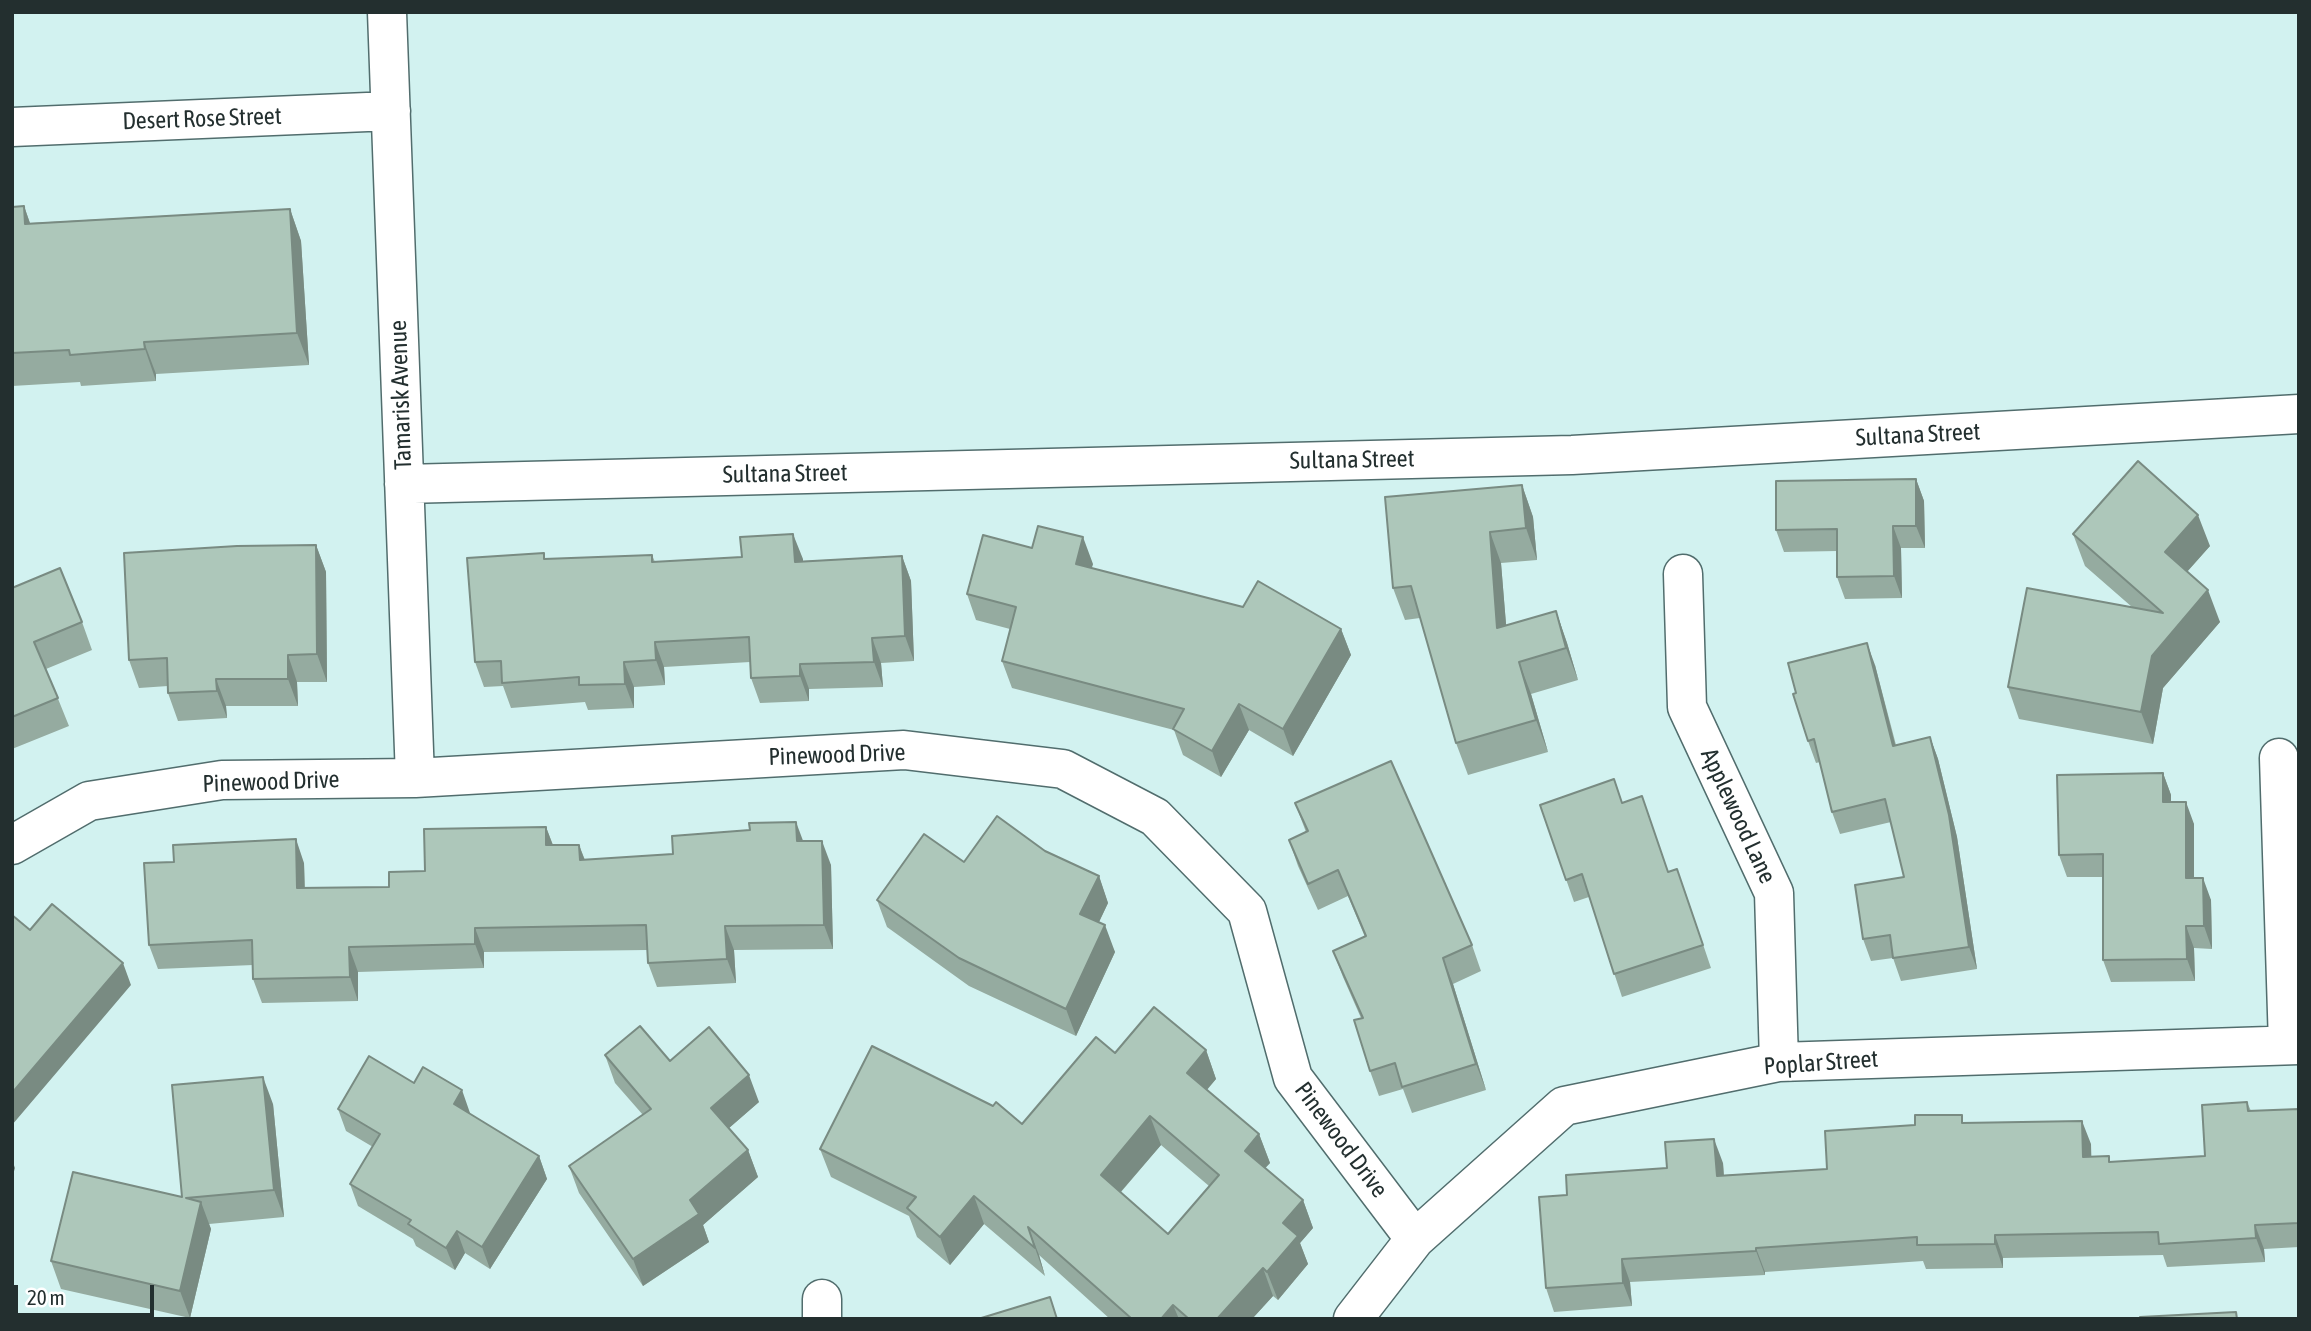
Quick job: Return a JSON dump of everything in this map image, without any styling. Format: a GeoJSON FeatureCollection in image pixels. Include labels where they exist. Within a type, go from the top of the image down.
{"type":"FeatureCollection","features":[{"type":"Feature","properties":{"kind":"street","name":"Tamarisk Avenue"},"geometry":{"type":"LineString","coordinates":[[387,12],[415,778]]}},
{"type":"Feature","properties":{"kind":"street","name":"Desert Rose Street"},"geometry":{"type":"LineString","coordinates":[[12,127],[391,111]]}},
{"type":"Feature","properties":{"kind":"street","name":"Sultana Street"},"geometry":{"type":"LineString","coordinates":[[404,484],[1572,455],[2299,414]]}},
{"type":"Feature","properties":{"kind":"street","name":"Applewood Lane"},"geometry":{"type":"LineString","coordinates":[[1683,574],[1687,707],[1774,893],[1779,1062]]}},
{"type":"Feature","properties":{"kind":"street","name":"Pinewood Drive"},"geometry":{"type":"LineString","coordinates":[[12,845],[89,801],[222,780],[415,778],[904,750],[1063,768],[1155,817],[1247,911],[1293,1078],[1415,1239]]}},
{"type":"Feature","properties":{"kind":"street"},"geometry":{"type":"LineString","coordinates":[[2279,758],[2294,1045]]}},
{"type":"Feature","properties":{"kind":"street","name":"Poplar Street"},"geometry":{"type":"LineString","coordinates":[[1353,1319],[1415,1239],[1564,1106],[1779,1062],[2294,1045]]}},
{"type":"Feature","properties":{"kind":"building"},"geometry":{"type":"Polygon","coordinates":[[[24,206],[25,224],[290,209],[297,333],[144,342],[145,349],[70,355],[69,350],[12,353],[12,207],[24,206]]]}},
{"type":"Feature","properties":{"kind":"building"},"geometry":{"type":"Polygon","coordinates":[[[2138,461],[2198,515],[2165,552],[2208,590],[2152,656],[2141,712],[2008,687],[2027,588],[2163,613],[2073,534],[2138,461]]]}},
{"type":"Feature","properties":{"kind":"building"},"geometry":{"type":"Polygon","coordinates":[[[1916,479],[1916,526],[1893,526],[1894,576],[1837,577],[1837,529],[1776,530],[1776,481],[1916,479]]]}},
{"type":"Feature","properties":{"kind":"building"},"geometry":{"type":"Polygon","coordinates":[[[1522,485],[1526,528],[1490,532],[1497,628],[1556,611],[1566,648],[1519,662],[1536,720],[1456,743],[1411,586],[1393,588],[1385,497],[1522,485]]]}},
{"type":"Feature","properties":{"kind":"building"},"geometry":{"type":"Polygon","coordinates":[[[1038,526],[1083,537],[1076,564],[1243,607],[1258,581],[1341,629],[1283,729],[1239,704],[1212,751],[1173,729],[1184,709],[1002,661],[1016,607],[967,594],[983,535],[1032,548],[1038,526]]]}},
{"type":"Feature","properties":{"kind":"building"},"geometry":{"type":"Polygon","coordinates":[[[793,534],[795,562],[902,556],[905,636],[872,638],[874,662],[800,664],[800,676],[751,678],[749,637],[655,642],[656,660],[624,662],[625,684],[579,685],[579,677],[502,683],[501,661],[475,662],[467,558],[544,553],[544,559],[652,555],[652,562],[742,557],[740,537],[793,534]]]}},
{"type":"Feature","properties":{"kind":"building"},"geometry":{"type":"Polygon","coordinates":[[[316,545],[317,654],[288,655],[288,679],[216,679],[217,691],[168,693],[167,658],[129,660],[124,553],[237,546],[316,545]]]}},
{"type":"Feature","properties":{"kind":"building"},"geometry":{"type":"Polygon","coordinates":[[[60,568],[82,622],[34,642],[58,698],[12,717],[12,588],[60,568]]]}},
{"type":"Feature","properties":{"kind":"building"},"geometry":{"type":"Polygon","coordinates":[[[1867,643],[1893,746],[1930,737],[1949,815],[1969,947],[1893,958],[1890,935],[1863,939],[1855,885],[1904,877],[1885,799],[1832,812],[1814,739],[1808,741],[1793,694],[1796,693],[1788,663],[1867,643]]]}},
{"type":"Feature","properties":{"kind":"building"},"geometry":{"type":"Polygon","coordinates":[[[1391,761],[1472,945],[1443,958],[1476,1064],[1402,1087],[1395,1063],[1370,1071],[1354,1020],[1363,1018],[1333,951],[1366,936],[1338,870],[1308,884],[1289,840],[1308,831],[1295,803],[1391,761]]]}},
{"type":"Feature","properties":{"kind":"building"},"geometry":{"type":"Polygon","coordinates":[[[2163,773],[2163,802],[2186,802],[2186,878],[2203,878],[2204,926],[2186,926],[2187,959],[2103,960],[2103,854],[2059,855],[2057,775],[2163,773]]]}},
{"type":"Feature","properties":{"kind":"building"},"geometry":{"type":"Polygon","coordinates":[[[1614,779],[1622,803],[1642,796],[1668,872],[1677,869],[1703,945],[1614,974],[1582,874],[1566,880],[1540,805],[1614,779]]]}},
{"type":"Feature","properties":{"kind":"building"},"geometry":{"type":"Polygon","coordinates":[[[997,816],[1045,851],[1099,876],[1080,914],[1105,925],[1066,1009],[959,958],[877,900],[924,834],[964,862],[997,816]]]}},
{"type":"Feature","properties":{"kind":"building"},"geometry":{"type":"Polygon","coordinates":[[[796,822],[797,841],[822,841],[824,925],[725,926],[727,959],[648,963],[646,925],[475,928],[475,944],[349,947],[350,977],[253,979],[252,940],[149,945],[144,863],[174,862],[173,845],[296,839],[297,888],[389,887],[389,872],[425,871],[424,829],[546,827],[546,845],[579,845],[580,860],[673,854],[672,836],[750,830],[749,823],[796,822]]]}},
{"type":"Feature","properties":{"kind":"building"},"geometry":{"type":"Polygon","coordinates":[[[52,904],[123,963],[12,1093],[12,915],[30,930],[52,904]]]}},
{"type":"Feature","properties":{"kind":"building"},"geometry":{"type":"Polygon","coordinates":[[[1154,1007],[1206,1050],[1187,1073],[1259,1134],[1245,1151],[1303,1200],[1283,1223],[1298,1236],[1267,1272],[1263,1268],[1217,1319],[1189,1319],[1173,1305],[1161,1319],[1132,1319],[1028,1227],[1035,1248],[974,1196],[940,1237],[907,1208],[916,1197],[820,1149],[872,1046],[993,1106],[996,1102],[1022,1124],[1096,1037],[1115,1053],[1154,1007]],[[1150,1116],[1101,1175],[1168,1234],[1219,1175],[1150,1116]]]}},
{"type":"Feature","properties":{"kind":"building"},"geometry":{"type":"Polygon","coordinates":[[[640,1026],[670,1061],[709,1027],[749,1075],[711,1108],[748,1150],[690,1200],[699,1214],[633,1259],[569,1166],[651,1109],[605,1055],[640,1026]]]}},
{"type":"Feature","properties":{"kind":"building"},"geometry":{"type":"Polygon","coordinates":[[[369,1056],[414,1083],[423,1067],[462,1090],[454,1104],[539,1156],[482,1247],[457,1231],[446,1248],[408,1224],[411,1220],[350,1184],[380,1134],[338,1109],[369,1056]]]}},
{"type":"Feature","properties":{"kind":"building"},"geometry":{"type":"Polygon","coordinates":[[[263,1077],[274,1190],[186,1198],[201,1202],[180,1291],[51,1261],[73,1172],[182,1197],[172,1085],[263,1077]]]}},
{"type":"Feature","properties":{"kind":"building"},"geometry":{"type":"Polygon","coordinates":[[[2247,1102],[2248,1111],[2299,1109],[2299,1223],[2255,1225],[2256,1238],[2159,1244],[2158,1232],[1995,1235],[1995,1244],[1917,1245],[1917,1237],[1756,1248],[1756,1251],[1622,1259],[1623,1283],[1546,1288],[1539,1197],[1567,1195],[1566,1175],[1667,1168],[1665,1142],[1714,1139],[1717,1176],[1827,1169],[1825,1131],[1915,1125],[1915,1115],[1962,1115],[1962,1123],[2082,1121],[2083,1157],[2109,1156],[2109,1162],[2205,1156],[2202,1105],[2247,1102]]]}},
{"type":"Feature","properties":{"kind":"building"},"geometry":{"type":"Polygon","coordinates":[[[1050,1297],[1057,1319],[978,1319],[1050,1297]]]}},
{"type":"Feature","properties":{"kind":"building"},"geometry":{"type":"Polygon","coordinates":[[[2236,1312],[2237,1319],[2140,1319],[2140,1317],[2236,1312]]]}}]}
